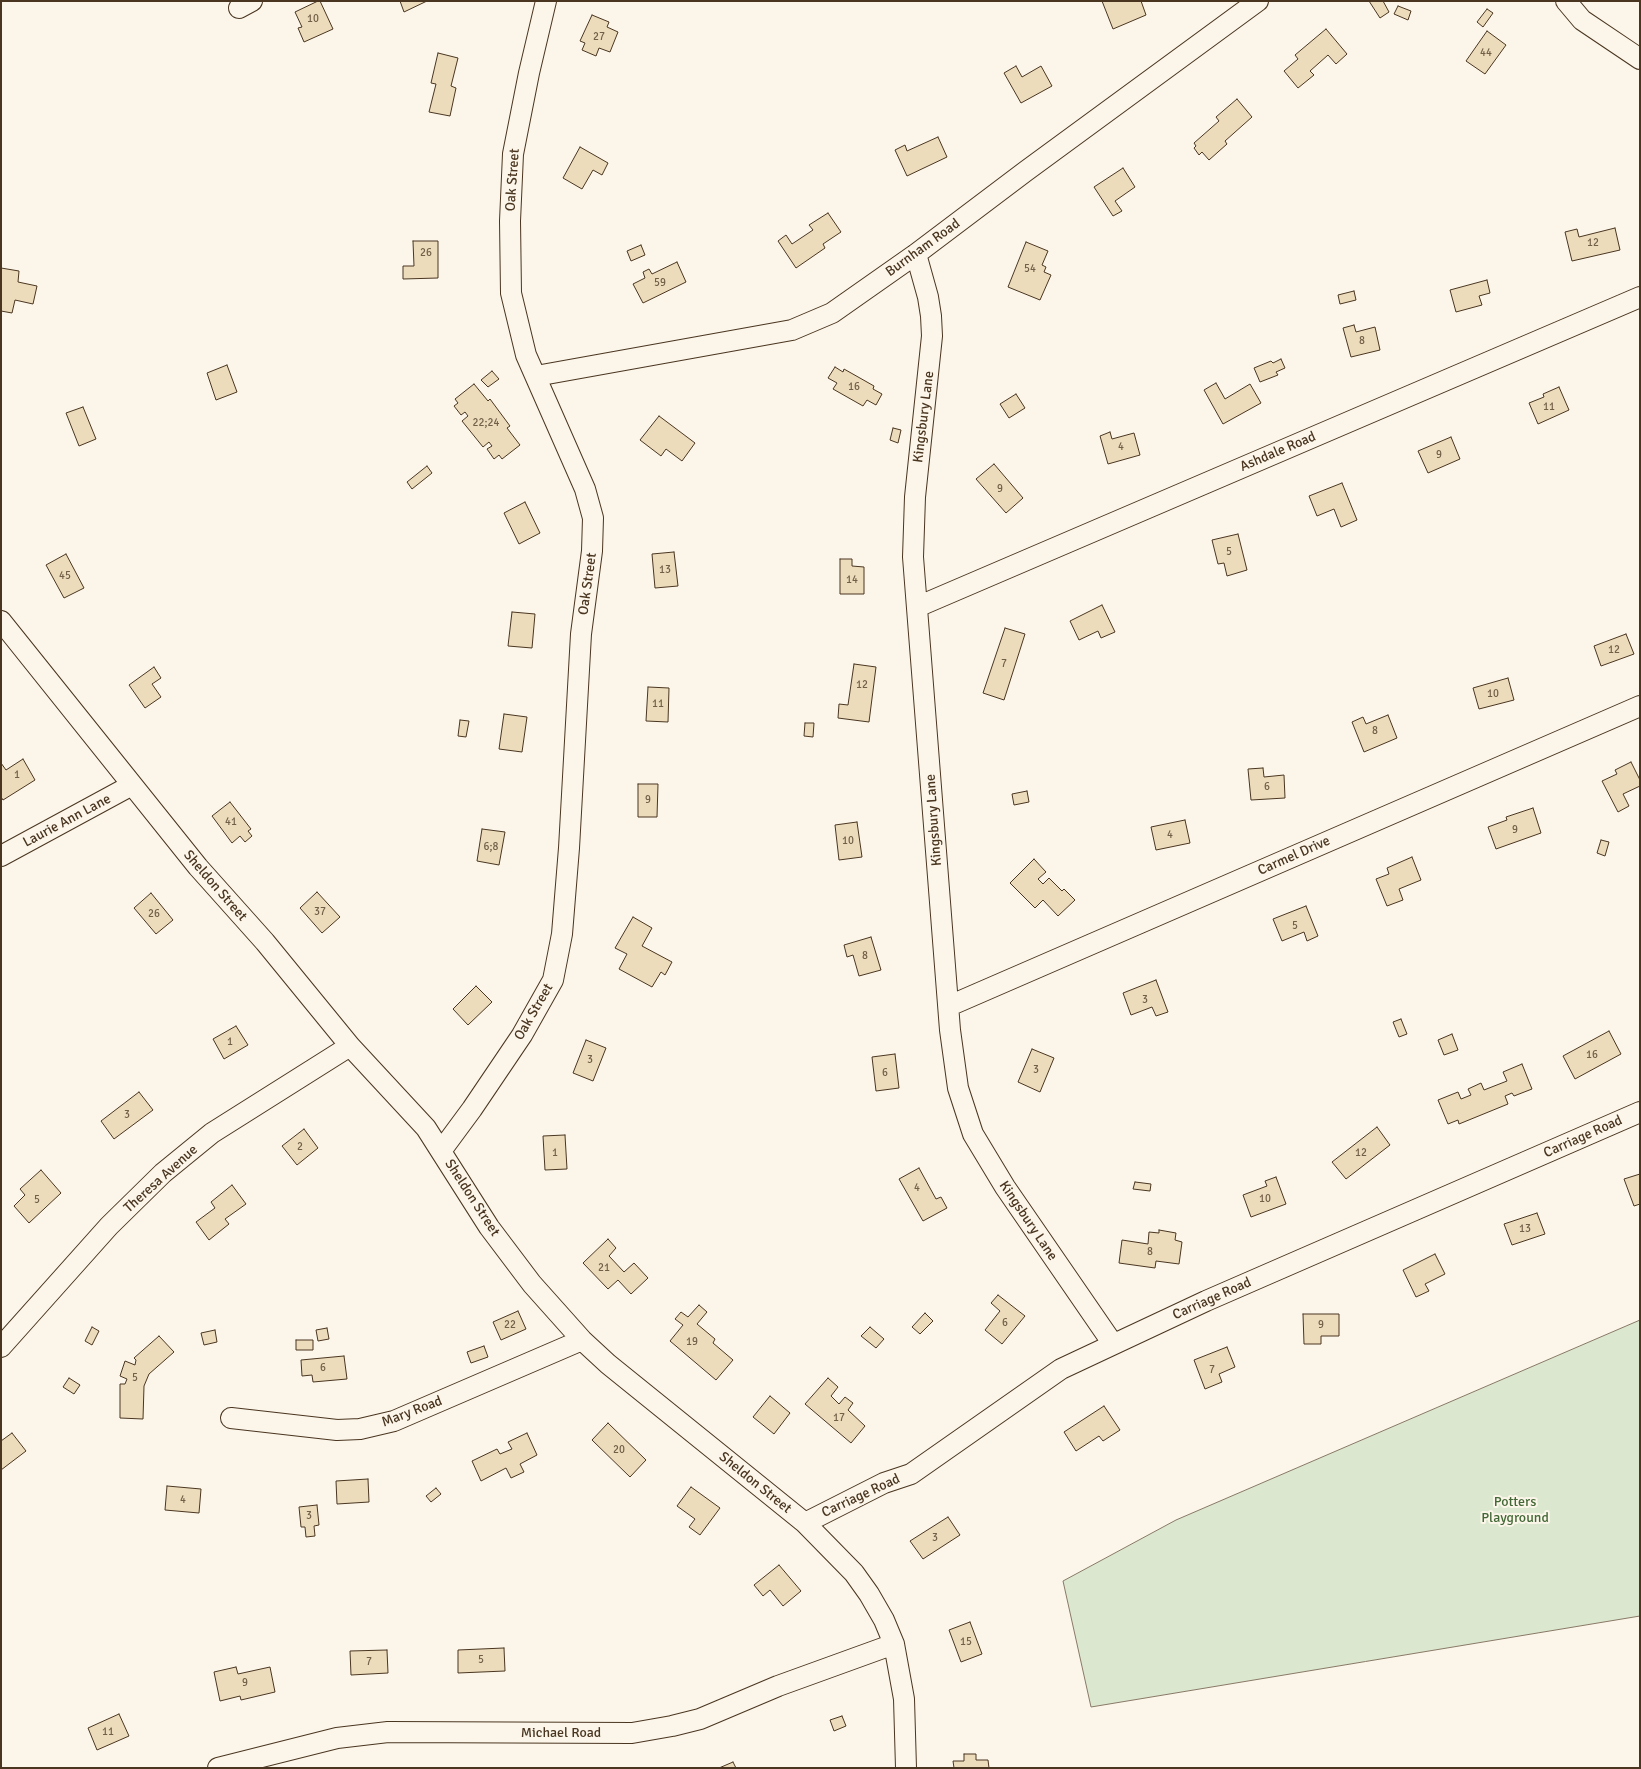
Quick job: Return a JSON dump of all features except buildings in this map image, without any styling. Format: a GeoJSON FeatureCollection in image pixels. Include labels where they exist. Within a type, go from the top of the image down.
{"type":"FeatureCollection","features":[{"type":"Feature","properties":{"kind":"street","name":"Oak Street"},"geometry":{"type":"LineString","coordinates":[[441,1151],[472,1109],[526,1028],[552,980],[562,934],[569,848],[581,634],[592,551],[593,518],[585,489],[526,355],[511,292],[510,221],[513,154],[546,1]]}},
{"type":"Feature","properties":{"kind":"street","name":"Burnham Road"},"geometry":{"type":"LineString","coordinates":[[536,376],[792,330],[832,313],[916,254],[1258,1]]}},
{"type":"Feature","properties":{"kind":"street"},"geometry":{"type":"LineString","coordinates":[[1566,1],[1582,20],[1640,59]]}},
{"type":"Feature","properties":{"kind":"street","name":"Kingsbury Lane"},"geometry":{"type":"LineString","coordinates":[[916,254],[928,297],[932,336],[915,497],[913,557],[950,1030],[958,1088],[973,1134],[1005,1187],[1113,1344]]}},
{"type":"Feature","properties":{"kind":"street","name":"Ashdale Road"},"geometry":{"type":"LineString","coordinates":[[917,607],[1640,298]]}},
{"type":"Feature","properties":{"kind":"street","name":"Sheldon Street"},"geometry":{"type":"LineString","coordinates":[[1,621],[198,867],[265,942],[350,1046],[426,1128],[495,1235],[532,1284],[582,1340],[608,1364],[805,1523],[848,1566],[864,1587],[884,1620],[894,1644],[904,1699],[906,1768]]}},
{"type":"Feature","properties":{"kind":"street","name":"Carmel Drive"},"geometry":{"type":"LineString","coordinates":[[949,1006],[1640,706]]}},
{"type":"Feature","properties":{"kind":"street","name":"Laurie Ann Lane"},"geometry":{"type":"LineString","coordinates":[[1,856],[132,786]]}},
{"type":"Feature","properties":{"kind":"street","name":"Theresa Avenue"},"geometry":{"type":"LineString","coordinates":[[1,1347],[89,1248],[162,1173],[212,1133],[350,1046]]}},
{"type":"Feature","properties":{"kind":"street","name":"Carriage Road"},"geometry":{"type":"LineString","coordinates":[[805,1523],[884,1483],[911,1474],[1061,1368],[1206,1301],[1640,1112]]}},
{"type":"Feature","properties":{"kind":"street","name":"Mary Road"},"geometry":{"type":"LineString","coordinates":[[231,1418],[336,1430],[360,1429],[394,1421],[582,1340]]}},
{"type":"Feature","properties":{"kind":"street","name":"Michael Road"},"geometry":{"type":"LineString","coordinates":[[218,1768],[337,1738],[388,1732],[632,1733],[672,1726],[700,1719],[778,1686],[894,1644]]}},
{"type":"Feature","properties":{"kind":"green space","name":"Potters Playground"},"geometry":{"type":"Polygon","coordinates":[[[1640,1320],[1640,1616],[1091,1707],[1063,1581],[1176,1520],[1640,1320]]]}}]}
